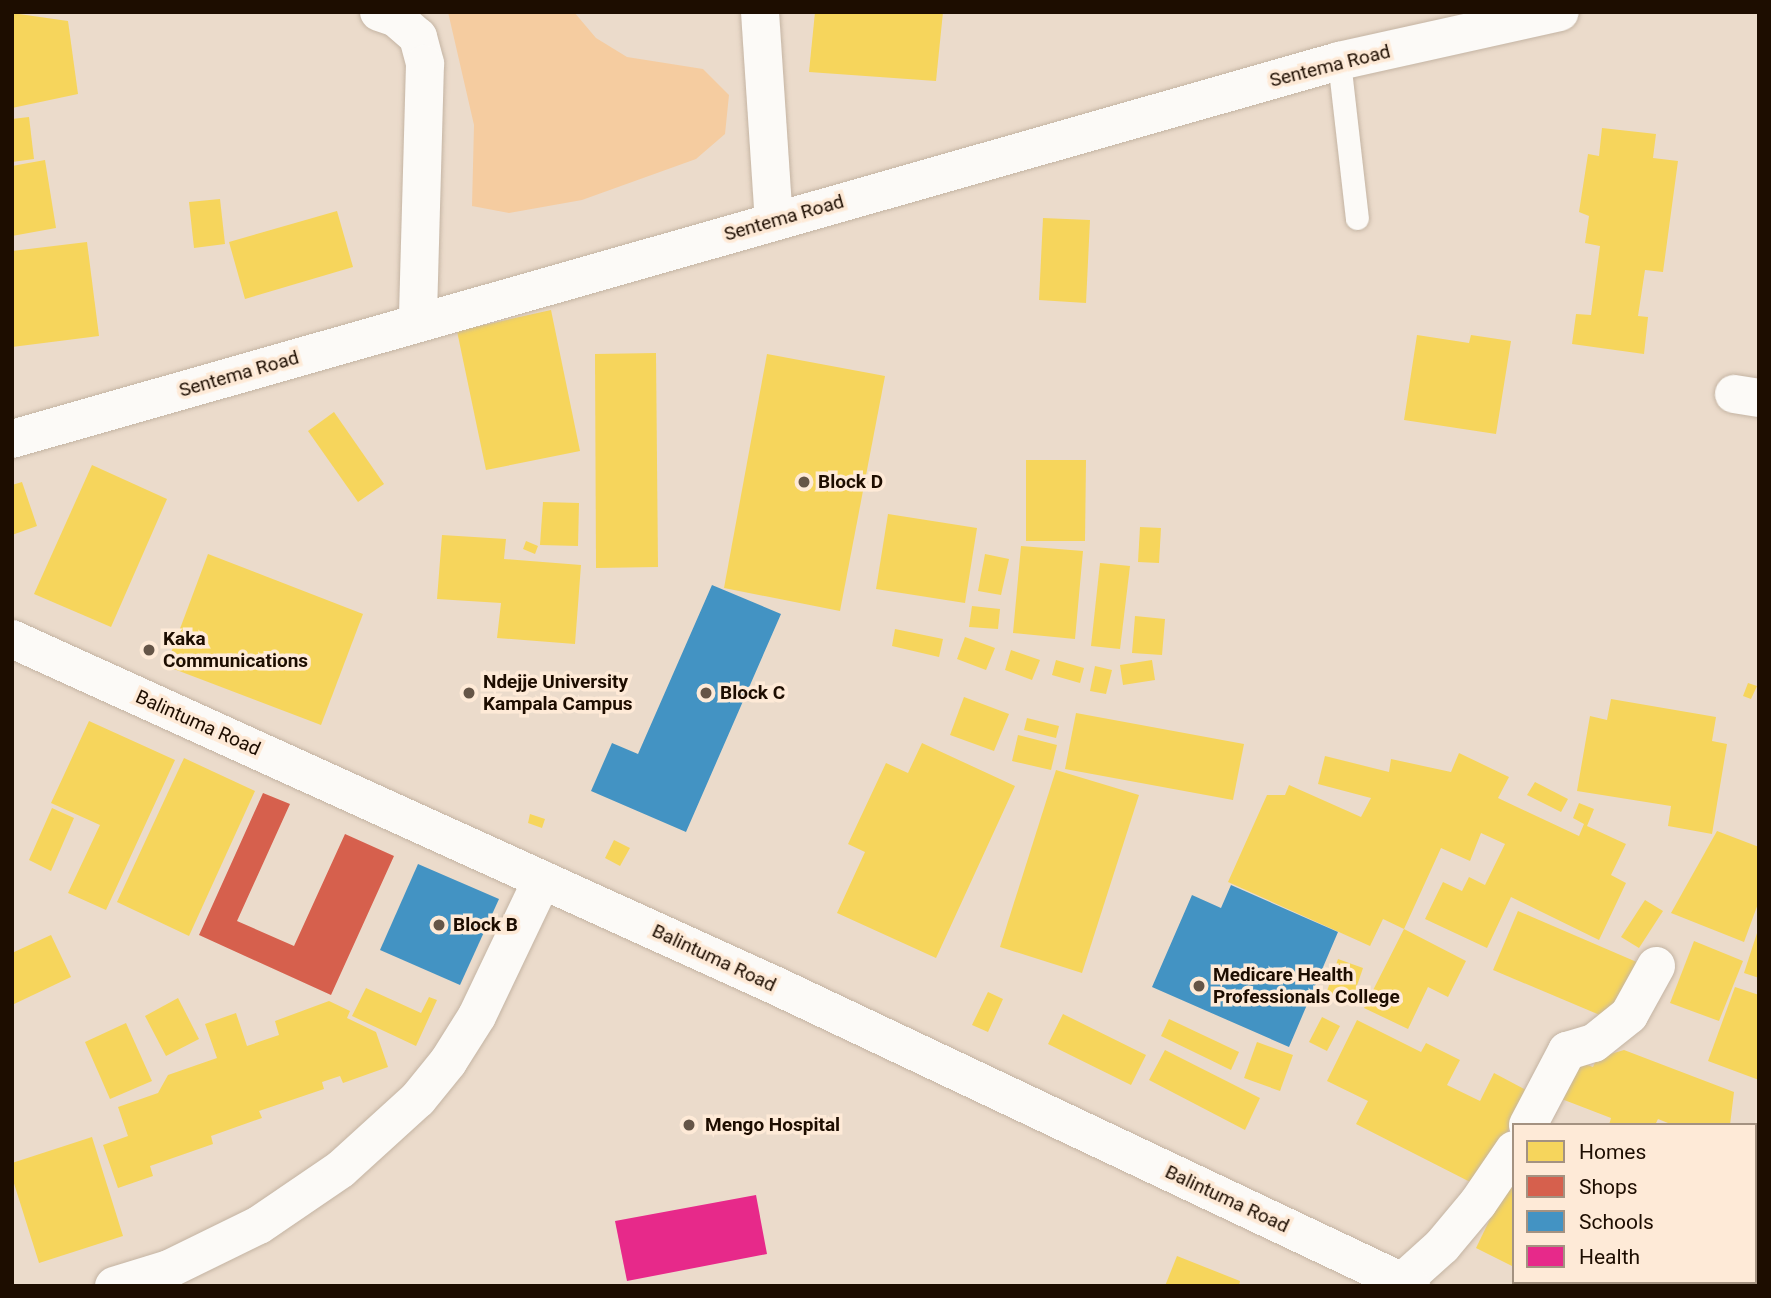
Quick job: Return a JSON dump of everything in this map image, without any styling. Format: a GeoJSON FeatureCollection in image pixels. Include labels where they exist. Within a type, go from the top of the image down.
{"type":"FeatureCollection","features":[{"type":"Feature","properties":{"kind":"main road"},"geometry":{"type":"LineString","coordinates":[[379,12],[396,19],[418,37],[425,64],[418,322]]}},
{"type":"Feature","properties":{"kind":"main road"},"geometry":{"type":"LineString","coordinates":[[760,12],[774,221]]}},
{"type":"Feature","properties":{"kind":"main road","name":"Sentema Road"},"geometry":{"type":"LineString","coordinates":[[12,439],[1339,61],[1560,12]]}},
{"type":"Feature","properties":{"kind":"main road","name":"Balintuma Road"},"geometry":{"type":"LineString","coordinates":[[12,639],[772,984],[1406,1284]]}},
{"type":"Feature","properties":{"kind":"main road"},"geometry":{"type":"LineString","coordinates":[[114,1286],[169,1269],[259,1225],[341,1169],[418,1099],[448,1062],[477,1016],[542,880]]}},
{"type":"Feature","properties":{"kind":"main road"},"geometry":{"type":"LineString","coordinates":[[1529,1123],[1567,1051],[1594,1043],[1629,1015],[1656,966]]}},
{"type":"Feature","properties":{"kind":"main road"},"geometry":{"type":"LineString","coordinates":[[1406,1284],[1478,1203],[1512,1153]]}},
{"type":"Feature","properties":{"kind":"lane"},"geometry":{"type":"LineString","coordinates":[[1339,61],[1357,218]]}},
{"type":"Feature","properties":{"kind":"shaded area"},"geometry":{"type":"Polygon","coordinates":[[[448,12],[574,12],[596,38],[627,57],[703,69],[729,95],[725,134],[696,159],[582,200],[509,213],[472,206],[474,125],[448,12]]]}},
{"type":"Feature","properties":{"kind":"building: Homes"},"geometry":{"type":"Polygon","coordinates":[[[815,12],[943,12],[936,81],[809,72],[815,12]]]}},
{"type":"Feature","properties":{"kind":"building: Homes"},"geometry":{"type":"Polygon","coordinates":[[[12,13],[68,21],[78,94],[12,108],[12,13]]]}},
{"type":"Feature","properties":{"kind":"building: Homes"},"geometry":{"type":"Polygon","coordinates":[[[29,117],[34,159],[12,162],[12,119],[29,117]]]}},
{"type":"Feature","properties":{"kind":"building: Homes"},"geometry":{"type":"Polygon","coordinates":[[[1602,128],[1656,134],[1653,158],[1678,161],[1663,272],[1645,270],[1638,316],[1648,317],[1644,354],[1572,344],[1576,314],[1591,315],[1600,246],[1585,243],[1589,216],[1579,212],[1588,154],[1599,156],[1602,128]]]}},
{"type":"Feature","properties":{"kind":"building: Homes"},"geometry":{"type":"Polygon","coordinates":[[[45,160],[56,228],[12,236],[12,166],[45,160]]]}},
{"type":"Feature","properties":{"kind":"building: Homes"},"geometry":{"type":"Polygon","coordinates":[[[220,199],[225,244],[194,248],[189,202],[220,199]]]}},
{"type":"Feature","properties":{"kind":"building: Homes"},"geometry":{"type":"Polygon","coordinates":[[[337,211],[353,267],[245,299],[229,242],[337,211]]]}},
{"type":"Feature","properties":{"kind":"building: Homes"},"geometry":{"type":"Polygon","coordinates":[[[1043,218],[1090,220],[1086,303],[1039,300],[1043,218]]]}},
{"type":"Feature","properties":{"kind":"building: Homes"},"geometry":{"type":"Polygon","coordinates":[[[87,242],[99,336],[12,347],[12,251],[87,242]]]}},
{"type":"Feature","properties":{"kind":"building: Homes"},"geometry":{"type":"Polygon","coordinates":[[[551,310],[580,451],[486,470],[457,331],[551,310]]]}},
{"type":"Feature","properties":{"kind":"building: Homes"},"geometry":{"type":"Polygon","coordinates":[[[1417,335],[1469,343],[1471,335],[1511,341],[1496,434],[1404,420],[1417,335]]]}},
{"type":"Feature","properties":{"kind":"building: Homes"},"geometry":{"type":"Polygon","coordinates":[[[656,353],[658,567],[596,568],[595,354],[656,353]]]}},
{"type":"Feature","properties":{"kind":"building: Homes","name":"Block D"},"geometry":{"type":"Polygon","coordinates":[[[767,354],[885,376],[840,611],[724,588],[767,354]]]}},
{"type":"Feature","properties":{"kind":"building: Homes"},"geometry":{"type":"Polygon","coordinates":[[[334,412],[384,484],[358,502],[308,431],[334,412]]]}},
{"type":"Feature","properties":{"kind":"building: Homes"},"geometry":{"type":"Polygon","coordinates":[[[1026,460],[1086,460],[1085,541],[1026,541],[1026,460]]]}},
{"type":"Feature","properties":{"kind":"building: Homes"},"geometry":{"type":"Polygon","coordinates":[[[92,465],[167,499],[111,627],[34,594],[92,465]]]}},
{"type":"Feature","properties":{"kind":"building: Homes"},"geometry":{"type":"Polygon","coordinates":[[[22,482],[37,526],[12,535],[12,485],[22,482]]]}},
{"type":"Feature","properties":{"kind":"building: Homes"},"geometry":{"type":"Polygon","coordinates":[[[543,502],[579,503],[578,546],[540,545],[543,502]]]}},
{"type":"Feature","properties":{"kind":"building: Homes"},"geometry":{"type":"Polygon","coordinates":[[[888,514],[977,528],[965,603],[876,589],[888,514]]]}},
{"type":"Feature","properties":{"kind":"building: Homes"},"geometry":{"type":"Polygon","coordinates":[[[1140,527],[1161,528],[1159,563],[1138,562],[1140,527]]]}},
{"type":"Feature","properties":{"kind":"building: Homes"},"geometry":{"type":"Polygon","coordinates":[[[442,535],[506,539],[504,559],[581,565],[575,644],[497,638],[501,603],[437,599],[442,535]]]}},
{"type":"Feature","properties":{"kind":"building: Homes"},"geometry":{"type":"Polygon","coordinates":[[[526,541],[538,546],[535,554],[523,549],[526,541]]]}},
{"type":"Feature","properties":{"kind":"building: Homes"},"geometry":{"type":"Polygon","coordinates":[[[1021,546],[1083,551],[1075,639],[1013,633],[1021,546]]]}},
{"type":"Feature","properties":{"kind":"building: Homes"},"geometry":{"type":"Polygon","coordinates":[[[208,554],[363,614],[321,725],[166,666],[208,554]]]}},
{"type":"Feature","properties":{"kind":"building: Homes"},"geometry":{"type":"Polygon","coordinates":[[[985,554],[1009,559],[1001,595],[978,591],[985,554]]]}},
{"type":"Feature","properties":{"kind":"building: Homes"},"geometry":{"type":"Polygon","coordinates":[[[1100,563],[1130,566],[1120,649],[1091,646],[1100,563]]]}},
{"type":"Feature","properties":{"kind":"building: Homes"},"geometry":{"type":"Polygon","coordinates":[[[972,606],[1000,609],[998,629],[969,627],[972,606]]]}},
{"type":"Feature","properties":{"kind":"building: Homes"},"geometry":{"type":"Polygon","coordinates":[[[1135,616],[1165,619],[1162,655],[1132,653],[1135,616]]]}},
{"type":"Feature","properties":{"kind":"building: Homes"},"geometry":{"type":"Polygon","coordinates":[[[895,629],[943,639],[939,657],[892,646],[895,629]]]}},
{"type":"Feature","properties":{"kind":"building: Homes"},"geometry":{"type":"Polygon","coordinates":[[[965,637],[995,648],[986,670],[957,659],[965,637]]]}},
{"type":"Feature","properties":{"kind":"building: Homes"},"geometry":{"type":"Polygon","coordinates":[[[1011,650],[1040,660],[1032,680],[1005,670],[1011,650]]]}},
{"type":"Feature","properties":{"kind":"building: Homes"},"geometry":{"type":"Polygon","coordinates":[[[1056,660],[1084,668],[1080,683],[1052,675],[1056,660]]]}},
{"type":"Feature","properties":{"kind":"building: Homes"},"geometry":{"type":"Polygon","coordinates":[[[1152,660],[1155,680],[1123,685],[1120,665],[1152,660]]]}},
{"type":"Feature","properties":{"kind":"building: Homes"},"geometry":{"type":"Polygon","coordinates":[[[1095,666],[1112,670],[1106,694],[1090,691],[1095,666]]]}},
{"type":"Feature","properties":{"kind":"building: Homes"},"geometry":{"type":"Polygon","coordinates":[[[1748,683],[1757,686],[1751,699],[1743,696],[1748,683]]]}},
{"type":"Feature","properties":{"kind":"building: Homes"},"geometry":{"type":"Polygon","coordinates":[[[964,697],[1009,714],[994,751],[950,735],[964,697]]]}},
{"type":"Feature","properties":{"kind":"building: Homes"},"geometry":{"type":"Polygon","coordinates":[[[1611,699],[1716,717],[1712,741],[1727,744],[1712,834],[1668,826],[1671,806],[1577,791],[1590,716],[1607,720],[1611,699]]]}},
{"type":"Feature","properties":{"kind":"building: Homes"},"geometry":{"type":"Polygon","coordinates":[[[1076,713],[1244,744],[1233,800],[1065,769],[1076,713]]]}},
{"type":"Feature","properties":{"kind":"building: Homes"},"geometry":{"type":"Polygon","coordinates":[[[1027,718],[1059,726],[1056,738],[1024,730],[1027,718]]]}},
{"type":"Feature","properties":{"kind":"building: Homes"},"geometry":{"type":"Polygon","coordinates":[[[89,721],[175,760],[106,910],[68,893],[100,825],[51,803],[89,721]]]}},
{"type":"Feature","properties":{"kind":"building: Homes"},"geometry":{"type":"Polygon","coordinates":[[[1018,735],[1057,745],[1051,770],[1012,761],[1018,735]]]}},
{"type":"Feature","properties":{"kind":"building: Homes"},"geometry":{"type":"Polygon","coordinates":[[[922,743],[1015,786],[936,958],[837,913],[865,852],[848,844],[886,763],[908,773],[922,743]]]}},
{"type":"Feature","properties":{"kind":"building: Homes"},"geometry":{"type":"Polygon","coordinates":[[[1459,753],[1509,777],[1498,798],[1579,836],[1584,824],[1573,818],[1579,803],[1594,809],[1587,826],[1626,844],[1611,875],[1626,883],[1599,940],[1511,897],[1487,948],[1425,919],[1443,882],[1462,891],[1469,877],[1485,885],[1505,844],[1481,833],[1470,861],[1441,848],[1404,929],[1383,919],[1370,946],[1228,882],[1267,795],[1285,795],[1289,785],[1361,817],[1371,798],[1318,784],[1325,756],[1389,772],[1391,759],[1451,772],[1459,753]]]}},
{"type":"Feature","properties":{"kind":"building: Homes"},"geometry":{"type":"Polygon","coordinates":[[[184,758],[255,791],[189,936],[117,902],[184,758]]]}},
{"type":"Feature","properties":{"kind":"building: Homes"},"geometry":{"type":"Polygon","coordinates":[[[1056,770],[1139,795],[1082,973],[1000,947],[1056,770]]]}},
{"type":"Feature","properties":{"kind":"building: Homes"},"geometry":{"type":"Polygon","coordinates":[[[1535,782],[1568,799],[1561,812],[1527,795],[1535,782]]]}},
{"type":"Feature","properties":{"kind":"building: Homes"},"geometry":{"type":"Polygon","coordinates":[[[52,808],[74,818],[51,871],[29,860],[52,808]]]}},
{"type":"Feature","properties":{"kind":"building: Homes"},"geometry":{"type":"Polygon","coordinates":[[[530,814],[545,819],[542,828],[528,823],[530,814]]]}},
{"type":"Feature","properties":{"kind":"building: Homes"},"geometry":{"type":"Polygon","coordinates":[[[1717,831],[1759,847],[1759,901],[1744,942],[1671,913],[1717,831]]]}},
{"type":"Feature","properties":{"kind":"building: Homes"},"geometry":{"type":"Polygon","coordinates":[[[614,840],[630,848],[620,866],[605,858],[614,840]]]}},
{"type":"Feature","properties":{"kind":"building: Homes"},"geometry":{"type":"Polygon","coordinates":[[[1645,900],[1663,911],[1639,948],[1621,937],[1645,900]]]}},
{"type":"Feature","properties":{"kind":"building: Homes"},"geometry":{"type":"Polygon","coordinates":[[[1518,911],[1639,963],[1614,1021],[1493,970],[1518,911]]]}},
{"type":"Feature","properties":{"kind":"building: Homes"},"geometry":{"type":"Polygon","coordinates":[[[1404,929],[1466,961],[1448,997],[1428,987],[1408,1029],[1364,1008],[1404,929]]]}},
{"type":"Feature","properties":{"kind":"building: Homes"},"geometry":{"type":"Polygon","coordinates":[[[1759,930],[1759,978],[1744,973],[1759,930]]]}},
{"type":"Feature","properties":{"kind":"building: Homes"},"geometry":{"type":"Polygon","coordinates":[[[51,935],[71,977],[12,1005],[12,953],[51,935]]]}},
{"type":"Feature","properties":{"kind":"building: Homes"},"geometry":{"type":"Polygon","coordinates":[[[1694,941],[1743,961],[1719,1021],[1670,1003],[1694,941]]]}},
{"type":"Feature","properties":{"kind":"building: Homes"},"geometry":{"type":"Polygon","coordinates":[[[1338,959],[1363,968],[1351,1003],[1326,994],[1338,959]]]}},
{"type":"Feature","properties":{"kind":"building: Homes"},"geometry":{"type":"Polygon","coordinates":[[[1735,987],[1759,995],[1759,1080],[1708,1061],[1735,987]]]}},
{"type":"Feature","properties":{"kind":"building: Homes"},"geometry":{"type":"Polygon","coordinates":[[[366,988],[421,1013],[429,997],[437,1000],[416,1046],[352,1016],[366,988]]]}},
{"type":"Feature","properties":{"kind":"building: Homes"},"geometry":{"type":"Polygon","coordinates":[[[988,992],[1003,999],[988,1032],[972,1025],[988,992]]]}},
{"type":"Feature","properties":{"kind":"building: Homes"},"geometry":{"type":"Polygon","coordinates":[[[178,998],[199,1039],[166,1056],[145,1016],[178,998]]]}},
{"type":"Feature","properties":{"kind":"building: Homes"},"geometry":{"type":"Polygon","coordinates":[[[329,1001],[350,1011],[347,1018],[376,1032],[388,1067],[343,1083],[340,1076],[322,1082],[324,1089],[259,1111],[262,1118],[211,1136],[213,1144],[150,1166],[153,1176],[118,1188],[103,1145],[128,1136],[118,1107],[158,1093],[168,1075],[217,1058],[205,1024],[236,1013],[247,1046],[279,1035],[275,1021],[329,1001]]]}},
{"type":"Feature","properties":{"kind":"building: Homes"},"geometry":{"type":"Polygon","coordinates":[[[1063,1014],[1146,1055],[1131,1085],[1048,1044],[1063,1014]]]}},
{"type":"Feature","properties":{"kind":"building: Homes"},"geometry":{"type":"Polygon","coordinates":[[[1322,1017],[1340,1026],[1327,1051],[1309,1042],[1322,1017]]]}},
{"type":"Feature","properties":{"kind":"building: Homes"},"geometry":{"type":"Polygon","coordinates":[[[1169,1019],[1239,1052],[1231,1070],[1161,1036],[1169,1019]]]}},
{"type":"Feature","properties":{"kind":"building: Homes"},"geometry":{"type":"Polygon","coordinates":[[[1357,1020],[1421,1052],[1426,1043],[1460,1060],[1447,1085],[1480,1101],[1494,1073],[1528,1091],[1480,1187],[1356,1124],[1368,1101],[1327,1081],[1357,1020]]]}},
{"type":"Feature","properties":{"kind":"building: Homes"},"geometry":{"type":"Polygon","coordinates":[[[126,1023],[152,1081],[110,1099],[85,1042],[126,1023]]]}},
{"type":"Feature","properties":{"kind":"building: Homes"},"geometry":{"type":"Polygon","coordinates":[[[1257,1042],[1293,1055],[1280,1091],[1244,1078],[1257,1042]]]}},
{"type":"Feature","properties":{"kind":"building: Homes"},"geometry":{"type":"Polygon","coordinates":[[[1165,1050],[1260,1098],[1245,1130],[1149,1080],[1165,1050]]]}},
{"type":"Feature","properties":{"kind":"building: Homes"},"geometry":{"type":"Polygon","coordinates":[[[1624,1050],[1734,1092],[1730,1123],[1668,1123],[1658,1119],[1656,1123],[1610,1123],[1611,1118],[1559,1098],[1574,1060],[1593,1067],[1597,1058],[1624,1050]]]}},
{"type":"Feature","properties":{"kind":"building: Homes"},"geometry":{"type":"Polygon","coordinates":[[[92,1137],[123,1236],[39,1263],[12,1177],[12,1163],[92,1137]]]}},
{"type":"Feature","properties":{"kind":"building: Homes"},"geometry":{"type":"Polygon","coordinates":[[[1508,1182],[1512,1184],[1512,1266],[1476,1248],[1508,1182]]]}},
{"type":"Feature","properties":{"kind":"building: Homes"},"geometry":{"type":"Polygon","coordinates":[[[1759,1230],[1759,1286],[1736,1286],[1757,1284],[1759,1230]]]}},
{"type":"Feature","properties":{"kind":"building: Homes"},"geometry":{"type":"Polygon","coordinates":[[[1177,1256],[1240,1281],[1239,1286],[1165,1286],[1177,1256]]]}},
{"type":"Feature","properties":{"kind":"building: Homes"},"geometry":{"type":"Polygon","coordinates":[[[1548,1284],[1583,1284],[1582,1286],[1548,1284]]]}},
{"type":"Feature","properties":{"kind":"building: Homes"},"geometry":{"type":"Polygon","coordinates":[[[1590,1284],[1697,1284],[1696,1286],[1590,1284]]]}},
{"type":"Feature","properties":{"kind":"building: Shops"},"geometry":{"type":"Polygon","coordinates":[[[263,793],[290,804],[237,921],[294,946],[345,834],[394,856],[331,995],[199,935],[263,793]]]}},
{"type":"Feature","properties":{"kind":"building: Schools","name":"Block C"},"geometry":{"type":"Polygon","coordinates":[[[712,585],[781,614],[686,832],[591,791],[612,743],[638,754],[712,585]]]}},
{"type":"Feature","properties":{"kind":"building: Schools","name":"Block B"},"geometry":{"type":"Polygon","coordinates":[[[418,864],[499,899],[460,985],[380,950],[418,864]]]}},
{"type":"Feature","properties":{"kind":"building: Schools"},"geometry":{"type":"Polygon","coordinates":[[[1231,885],[1338,932],[1289,1047],[1152,987],[1192,895],[1221,908],[1231,885]]]}},
{"type":"Feature","properties":{"kind":"building: Health"},"geometry":{"type":"Polygon","coordinates":[[[756,1195],[767,1254],[627,1281],[615,1221],[756,1195]]]}},
{"type":"Feature","properties":{"kind":"place","name":"Block D"},"geometry":{"type":"Point","coordinates":[804,482]}},
{"type":"Feature","properties":{"kind":"place","name":"Kaka Communications"},"geometry":{"type":"Point","coordinates":[149,650]}},
{"type":"Feature","properties":{"kind":"place","name":"Ndejje University Kampala Campus"},"geometry":{"type":"Point","coordinates":[469,693]}},
{"type":"Feature","properties":{"kind":"place","name":"Block C"},"geometry":{"type":"Point","coordinates":[706,693]}},
{"type":"Feature","properties":{"kind":"place","name":"Block B"},"geometry":{"type":"Point","coordinates":[439,925]}},
{"type":"Feature","properties":{"kind":"place","name":"Medicare Health Professionals College"},"geometry":{"type":"Point","coordinates":[1199,986]}},
{"type":"Feature","properties":{"kind":"place","name":"Mengo Hospital"},"geometry":{"type":"Point","coordinates":[689,1125]}}]}
